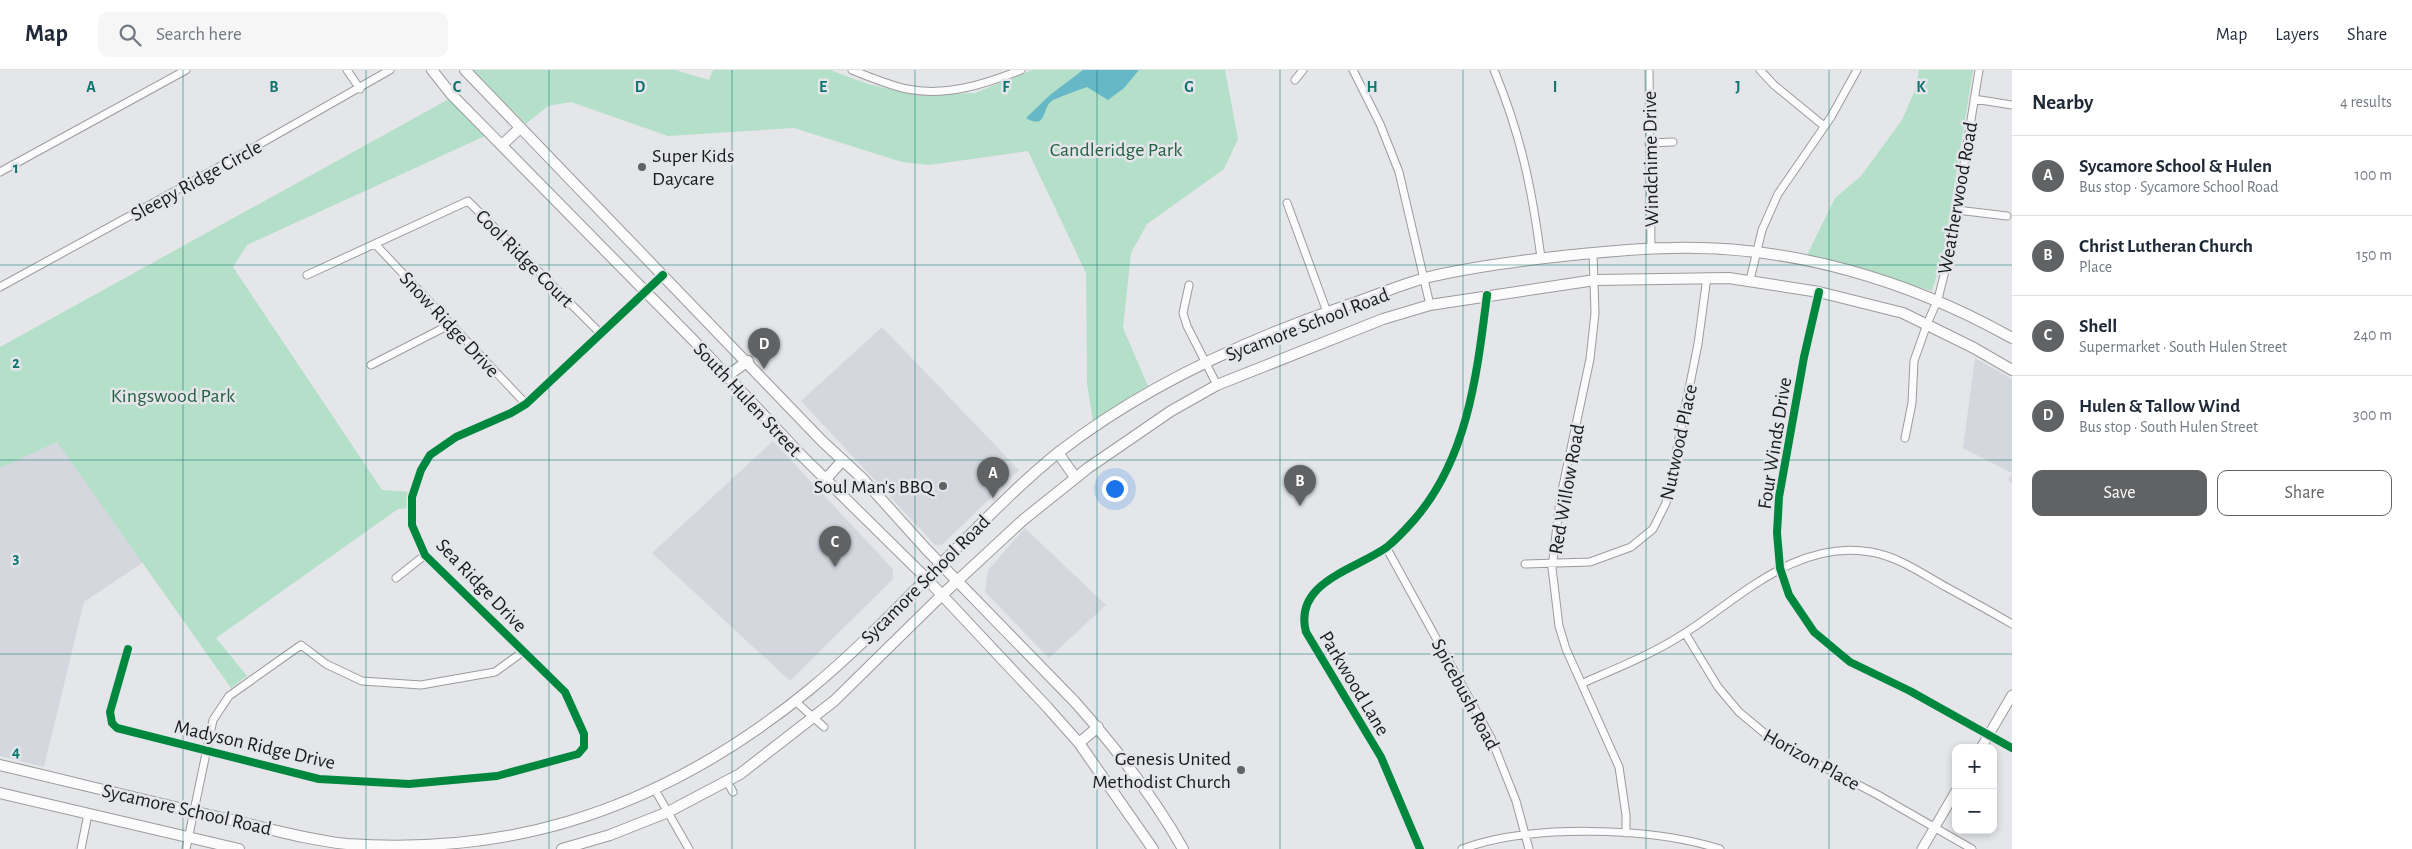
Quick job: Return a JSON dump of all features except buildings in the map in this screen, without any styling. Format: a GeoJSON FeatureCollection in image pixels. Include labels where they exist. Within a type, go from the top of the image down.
{"type":"FeatureCollection","features":[{"type":"Feature","properties":{"kind":"main road","name":"South Hulen Street"},"geometry":{"type":"LineString","coordinates":[[432,70],[825,480],[926,578],[1079,743],[1153,849]]}},
{"type":"Feature","properties":{"kind":"main road","name":"South Hulen Street"},"geometry":{"type":"LineString","coordinates":[[465,70],[748,361],[1098,727],[1163,815],[1184,849]]}},
{"type":"Feature","properties":{"kind":"main road"},"geometry":{"type":"LineString","coordinates":[[502,145],[520,128]]}},
{"type":"Feature","properties":{"kind":"main road","name":"Sycamore School Road"},"geometry":{"type":"LineString","coordinates":[[0,765],[316,840],[344,844],[439,847],[490,840],[547,828],[610,808],[654,788],[721,753],[795,701],[850,653],[1007,497],[1058,453],[1148,394],[1277,330],[1424,278],[1541,258],[1651,248],[1709,248],[1756,253],[1857,272],[1937,300],[1976,317],[2012,338]]}},
{"type":"Feature","properties":{"kind":"main road","name":"Sycamore School Road"},"geometry":{"type":"LineString","coordinates":[[562,849],[610,835],[668,812],[740,774],[834,701],[1022,520],[1075,477],[1170,411],[1217,385],[1383,319],[1430,305],[1595,280],[1707,277],[1750,280],[1819,292],[1903,313],[2012,370]]}},
{"type":"Feature","properties":{"kind":"main road"},"geometry":{"type":"LineString","coordinates":[[727,376],[748,361]]}},
{"type":"Feature","properties":{"kind":"main road"},"geometry":{"type":"LineString","coordinates":[[1058,453],[1075,477]]}},
{"type":"Feature","properties":{"kind":"main road"},"geometry":{"type":"LineString","coordinates":[[825,480],[843,460]]}},
{"type":"Feature","properties":{"kind":"main road"},"geometry":{"type":"LineString","coordinates":[[1079,743],[1098,727]]}},
{"type":"Feature","properties":{"kind":"main road","name":"Sycamore School Road"},"geometry":{"type":"LineString","coordinates":[[0,793],[88,814],[187,844],[239,849]]}},
{"type":"Feature","properties":{"kind":"street"},"geometry":{"type":"LineString","coordinates":[[0,172],[186,70]]}},
{"type":"Feature","properties":{"kind":"street"},"geometry":{"type":"LineString","coordinates":[[347,70],[360,89]]}},
{"type":"Feature","properties":{"kind":"street","name":"Sleepy Ridge Circle"},"geometry":{"type":"LineString","coordinates":[[0,286],[360,89],[390,70]]}},
{"type":"Feature","properties":{"kind":"street"},"geometry":{"type":"LineString","coordinates":[[852,70],[908,89],[946,91],[992,81],[1021,70]]}},
{"type":"Feature","properties":{"kind":"street"},"geometry":{"type":"LineString","coordinates":[[1295,80],[1303,70]]}},
{"type":"Feature","properties":{"kind":"street"},"geometry":{"type":"LineString","coordinates":[[1353,70],[1380,124],[1399,172],[1430,305]]}},
{"type":"Feature","properties":{"kind":"street"},"geometry":{"type":"LineString","coordinates":[[1494,70],[1519,136],[1532,196],[1541,258]]}},
{"type":"Feature","properties":{"kind":"street","name":"Windchime Drive"},"geometry":{"type":"LineString","coordinates":[[1649,70],[1651,248]]}},
{"type":"Feature","properties":{"kind":"street"},"geometry":{"type":"LineString","coordinates":[[1760,70],[1774,85],[1824,126]]}},
{"type":"Feature","properties":{"kind":"street"},"geometry":{"type":"LineString","coordinates":[[1750,280],[1762,230],[1778,194],[1824,126],[1857,70]]}},
{"type":"Feature","properties":{"kind":"street","name":"Weatherwood Road"},"geometry":{"type":"LineString","coordinates":[[1905,438],[1912,403],[1914,361],[1937,300],[1950,251],[1979,70]]}},
{"type":"Feature","properties":{"kind":"street"},"geometry":{"type":"LineString","coordinates":[[1974,99],[2012,105]]}},
{"type":"Feature","properties":{"kind":"street"},"geometry":{"type":"LineString","coordinates":[[1649,143],[1673,142]]}},
{"type":"Feature","properties":{"kind":"street","name":"Cool Ridge Court"},"geometry":{"type":"LineString","coordinates":[[307,275],[468,201],[601,334]]}},
{"type":"Feature","properties":{"kind":"street"},"geometry":{"type":"LineString","coordinates":[[1287,203],[1327,312]]}},
{"type":"Feature","properties":{"kind":"street"},"geometry":{"type":"LineString","coordinates":[[1957,210],[2007,216]]}},
{"type":"Feature","properties":{"kind":"street","name":"Snow Ridge Drive"},"geometry":{"type":"LineString","coordinates":[[375,244],[526,404]]}},
{"type":"Feature","properties":{"kind":"street","name":"Red Willow Road"},"geometry":{"type":"LineString","coordinates":[[1593,253],[1595,280],[1590,359],[1560,500],[1552,563],[1559,626],[1566,649],[1583,683],[1619,767],[1625,807],[1626,833]]}},
{"type":"Feature","properties":{"kind":"street","name":"Sea Ridge Drive"},"geometry":{"type":"LineString","coordinates":[[584,747],[584,734],[565,692],[425,554],[412,525],[412,497],[421,470],[430,455],[456,437],[511,413],[526,404],[663,275]]}},
{"type":"Feature","properties":{"kind":"street","name":"Nutwood Place"},"geometry":{"type":"LineString","coordinates":[[1525,564],[1590,562],[1631,547],[1653,529],[1662,514],[1698,344],[1707,277]]}},
{"type":"Feature","properties":{"kind":"street"},"geometry":{"type":"LineString","coordinates":[[1189,285],[1183,313],[1187,326],[1217,385]]}},
{"type":"Feature","properties":{"kind":"street","name":"Four Winds Drive"},"geometry":{"type":"LineString","coordinates":[[1819,292],[1780,484],[1777,533],[1780,568],[1789,595],[1802,616],[1827,644],[1850,662],[1910,691],[2012,748]]}},
{"type":"Feature","properties":{"kind":"street","name":"Parkwood Lane"},"geometry":{"type":"LineString","coordinates":[[1420,849],[1381,757],[1306,632],[1303,611],[1309,597],[1319,586],[1386,547],[1415,519],[1435,492],[1446,472],[1465,424],[1480,353],[1487,295]]}},
{"type":"Feature","properties":{"kind":"street"},"geometry":{"type":"LineString","coordinates":[[371,365],[451,324]]}},
{"type":"Feature","properties":{"kind":"street","name":"Spicebush Road"},"geometry":{"type":"LineString","coordinates":[[1386,547],[1491,738],[1505,770],[1529,849]]}},
{"type":"Feature","properties":{"kind":"street"},"geometry":{"type":"LineString","coordinates":[[1583,683],[1656,650],[1685,633],[1780,568],[1806,557],[1832,552],[1870,552],[1891,557],[1914,567],[2012,624]]}},
{"type":"Feature","properties":{"kind":"street"},"geometry":{"type":"LineString","coordinates":[[396,578],[425,554]]}},
{"type":"Feature","properties":{"kind":"street","name":"Horizon Place"},"geometry":{"type":"LineString","coordinates":[[1685,633],[1718,686],[1751,723],[1776,742],[1972,849]]}},
{"type":"Feature","properties":{"kind":"street"},"geometry":{"type":"LineString","coordinates":[[187,844],[213,720],[229,696],[301,645],[326,664],[362,680],[421,685],[495,672],[524,651]]}},
{"type":"Feature","properties":{"kind":"street","name":"Madyson Ridge Drive"},"geometry":{"type":"LineString","coordinates":[[128,649],[110,712],[114,726],[318,779],[409,784],[497,776],[578,754],[584,747]]}},
{"type":"Feature","properties":{"kind":"street"},"geometry":{"type":"LineString","coordinates":[[1983,744],[2012,695]]}},
{"type":"Feature","properties":{"kind":"street"},"geometry":{"type":"LineString","coordinates":[[795,701],[824,727]]}},
{"type":"Feature","properties":{"kind":"street"},"geometry":{"type":"LineString","coordinates":[[727,782],[733,792]]}},
{"type":"Feature","properties":{"kind":"street"},"geometry":{"type":"LineString","coordinates":[[654,788],[689,849]]}},
{"type":"Feature","properties":{"kind":"street"},"geometry":{"type":"LineString","coordinates":[[1922,849],[1952,798]]}},
{"type":"Feature","properties":{"kind":"street"},"geometry":{"type":"LineString","coordinates":[[81,849],[88,814]]}},
{"type":"Feature","properties":{"kind":"street"},"geometry":{"type":"LineString","coordinates":[[1462,849],[1525,836],[1574,832],[1626,833],[1680,839],[1720,849]]}},
{"type":"Feature","properties":{"kind":"shaded area"},"geometry":{"type":"Polygon","coordinates":[[[882,327],[1019,470],[942,545],[935,545],[801,401],[882,327]]]}},
{"type":"Feature","properties":{"kind":"shaded area"},"geometry":{"type":"Polygon","coordinates":[[[1975,358],[2012,379],[2012,473],[1963,448],[1975,358]]]}},
{"type":"Feature","properties":{"kind":"shaded area"},"geometry":{"type":"Polygon","coordinates":[[[65,439],[145,561],[84,602],[44,767],[0,756],[0,466],[65,439]]]}},
{"type":"Feature","properties":{"kind":"shaded area"},"geometry":{"type":"Polygon","coordinates":[[[773,441],[893,569],[893,579],[790,681],[652,553],[773,441]]]}},
{"type":"Feature","properties":{"kind":"shaded area"},"geometry":{"type":"Polygon","coordinates":[[[2012,473],[2012,483],[2008,480],[2012,473]]]}},
{"type":"Feature","properties":{"kind":"shaded area"},"geometry":{"type":"Polygon","coordinates":[[[1025,528],[1106,605],[1049,658],[985,592],[988,570],[1025,528]]]}},
{"type":"Feature","properties":{"kind":"green space","name":"Candleridge Park"},"geometry":{"type":"Polygon","coordinates":[[[472,70],[675,70],[709,80],[713,70],[830,70],[868,84],[918,96],[975,93],[1032,70],[1225,70],[1238,139],[1224,169],[1147,224],[1131,253],[1123,328],[1148,386],[1093,421],[1087,384],[1086,273],[1028,151],[929,165],[902,162],[794,128],[668,136],[571,102],[548,106],[526,124],[472,70]]]}},
{"type":"Feature","properties":{"kind":"green space"},"geometry":{"type":"Polygon","coordinates":[[[1919,70],[1973,70],[1943,255],[1932,291],[1807,255],[1835,198],[1861,176],[1902,120],[1915,90],[1919,70]]]}},
{"type":"Feature","properties":{"kind":"green space","name":"Kingswood Park"},"geometry":{"type":"Polygon","coordinates":[[[449,99],[485,136],[247,245],[233,267],[382,490],[410,492],[409,508],[398,509],[216,638],[247,676],[231,688],[57,442],[0,468],[0,347],[449,99]]]}},
{"type":"Feature","properties":{"kind":"water"},"geometry":{"type":"Polygon","coordinates":[[[1083,70],[1139,70],[1124,88],[1108,100],[1087,87],[1053,100],[1049,103],[1041,120],[1038,122],[1026,118],[1050,95],[1083,70]]]}},
{"type":"Feature","properties":{"kind":"cycle path"},"geometry":{"type":"LineString","coordinates":[[128,649],[110,712],[112,723],[117,728],[319,779],[409,784],[497,776],[578,754],[584,747],[584,734],[565,692],[425,555],[412,525],[412,497],[421,470],[430,455],[456,437],[511,413],[526,404],[663,275]]}},
{"type":"Feature","properties":{"kind":"cycle path"},"geometry":{"type":"LineString","coordinates":[[1819,292],[1804,357],[1779,497],[1777,533],[1780,568],[1789,595],[1814,632],[1850,662],[1910,691],[2012,748]]}},
{"type":"Feature","properties":{"kind":"cycle path"},"geometry":{"type":"LineString","coordinates":[[1420,849],[1381,757],[1306,632],[1304,615],[1309,601],[1317,589],[1330,579],[1387,547],[1398,537],[1432,496],[1447,470],[1467,414],[1474,385],[1487,295]]}},
{"type":"Feature","properties":{"kind":"place","name":"Super Kids Daycare"},"geometry":{"type":"Point","coordinates":[642,167]}},
{"type":"Feature","properties":{"kind":"place","name":"Hulen & Tallow Wind"},"geometry":{"type":"Point","coordinates":[764,369]}},
{"type":"Feature","properties":{"kind":"place","name":"Soul Man's BBQ"},"geometry":{"type":"Point","coordinates":[943,486]}},
{"type":"Feature","properties":{"kind":"place","name":"Sycamore School & Hulen"},"geometry":{"type":"Point","coordinates":[993,498]}},
{"type":"Feature","properties":{"kind":"place","name":"Christ Lutheran Church"},"geometry":{"type":"Point","coordinates":[1300,506]}},
{"type":"Feature","properties":{"kind":"place","name":"Shell"},"geometry":{"type":"Point","coordinates":[835,567]}},
{"type":"Feature","properties":{"kind":"place","name":"Genesis United Methodist Church"},"geometry":{"type":"Point","coordinates":[1241,770]}}]}
